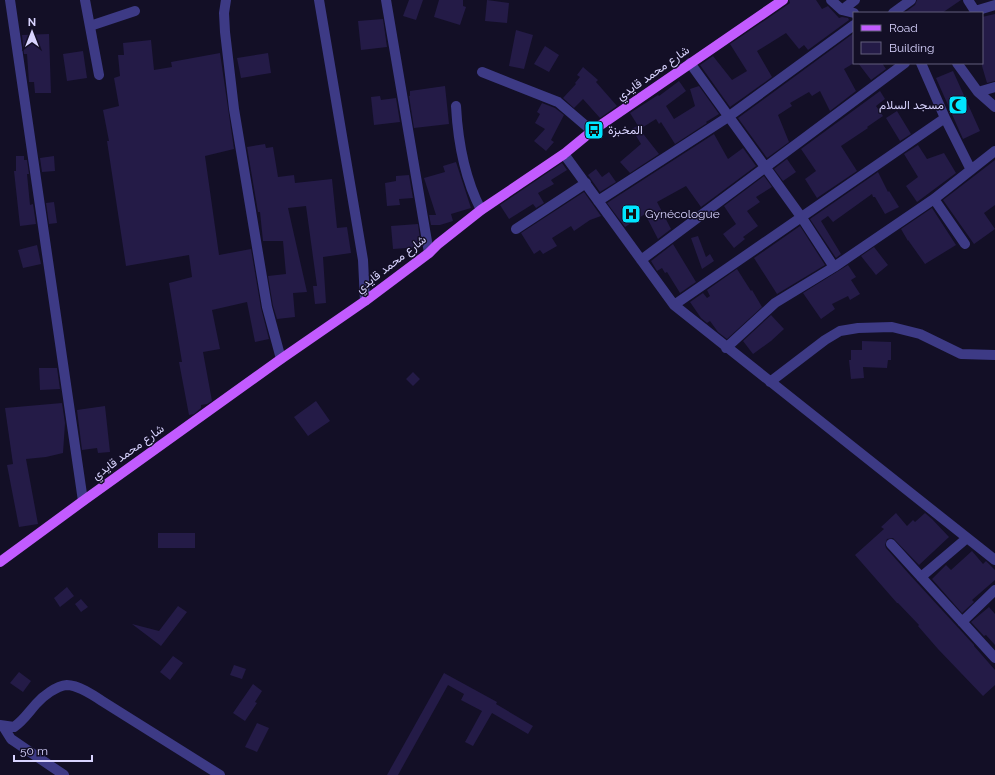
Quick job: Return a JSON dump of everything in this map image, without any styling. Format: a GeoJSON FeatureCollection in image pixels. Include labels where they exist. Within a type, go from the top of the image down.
{"type":"FeatureCollection","features":[{"type":"Feature","properties":{"kind":"main road","name":"شارع محمد قايدي"},"geometry":{"type":"LineString","coordinates":[[0,562],[281,359],[365,301],[429,254],[438,244],[481,210],[564,154],[592,131],[783,0]]}},
{"type":"Feature","properties":{"kind":"main road"},"geometry":{"type":"LineString","coordinates":[[0,556],[16,551]]}},
{"type":"Feature","properties":{"kind":"street"},"geometry":{"type":"LineString","coordinates":[[10,0],[83,501]]}},
{"type":"Feature","properties":{"kind":"street"},"geometry":{"type":"LineString","coordinates":[[85,0],[99,75]]}},
{"type":"Feature","properties":{"kind":"street"},"geometry":{"type":"LineString","coordinates":[[226,0],[224,13],[225,32],[234,109],[268,307],[281,359]]}},
{"type":"Feature","properties":{"kind":"street"},"geometry":{"type":"LineString","coordinates":[[319,0],[362,253],[365,301]]}},
{"type":"Feature","properties":{"kind":"street"},"geometry":{"type":"LineString","coordinates":[[386,0],[429,254]]}},
{"type":"Feature","properties":{"kind":"street"},"geometry":{"type":"LineString","coordinates":[[831,0],[842,10],[853,13]]}},
{"type":"Feature","properties":{"kind":"street"},"geometry":{"type":"LineString","coordinates":[[842,10],[855,0]]}},
{"type":"Feature","properties":{"kind":"street"},"geometry":{"type":"LineString","coordinates":[[894,12],[911,0]]}},
{"type":"Feature","properties":{"kind":"street"},"geometry":{"type":"LineString","coordinates":[[968,0],[973,12],[995,5]]}},
{"type":"Feature","properties":{"kind":"street"},"geometry":{"type":"LineString","coordinates":[[90,26],[135,11]]}},
{"type":"Feature","properties":{"kind":"street"},"geometry":{"type":"LineString","coordinates":[[598,200],[728,117],[853,26]]}},
{"type":"Feature","properties":{"kind":"street"},"geometry":{"type":"LineString","coordinates":[[690,63],[802,218],[834,267]]}},
{"type":"Feature","properties":{"kind":"street"},"geometry":{"type":"LineString","coordinates":[[641,260],[904,64]]}},
{"type":"Feature","properties":{"kind":"street"},"geometry":{"type":"LineString","coordinates":[[922,64],[945,118],[971,170]]}},
{"type":"Feature","properties":{"kind":"street"},"geometry":{"type":"LineString","coordinates":[[958,64],[978,92],[995,107]]}},
{"type":"Feature","properties":{"kind":"street"},"geometry":{"type":"LineString","coordinates":[[482,72],[558,102],[592,131]]}},
{"type":"Feature","properties":{"kind":"street"},"geometry":{"type":"LineString","coordinates":[[978,92],[995,87]]}},
{"type":"Feature","properties":{"kind":"street"},"geometry":{"type":"LineString","coordinates":[[456,106],[457,134],[464,166],[481,210]]}},
{"type":"Feature","properties":{"kind":"street"},"geometry":{"type":"LineString","coordinates":[[674,305],[945,118]]}},
{"type":"Feature","properties":{"kind":"street"},"geometry":{"type":"LineString","coordinates":[[726,348],[775,303],[834,267],[934,199],[995,151]]}},
{"type":"Feature","properties":{"kind":"street"},"geometry":{"type":"LineString","coordinates":[[564,154],[674,305],[726,348],[995,560]]}},
{"type":"Feature","properties":{"kind":"street"},"geometry":{"type":"LineString","coordinates":[[516,229],[586,183]]}},
{"type":"Feature","properties":{"kind":"street"},"geometry":{"type":"LineString","coordinates":[[934,199],[966,244]]}},
{"type":"Feature","properties":{"kind":"street"},"geometry":{"type":"LineString","coordinates":[[770,382],[825,340],[840,331],[858,328],[892,327],[920,334],[961,354],[995,356]]}},
{"type":"Feature","properties":{"kind":"street"},"geometry":{"type":"LineString","coordinates":[[921,577],[967,538]]}},
{"type":"Feature","properties":{"kind":"street"},"geometry":{"type":"LineString","coordinates":[[891,544],[995,658]]}},
{"type":"Feature","properties":{"kind":"street"},"geometry":{"type":"LineString","coordinates":[[962,622],[995,590]]}},
{"type":"Feature","properties":{"kind":"street"},"geometry":{"type":"LineString","coordinates":[[2,726],[14,727],[22,722],[44,696],[68,685],[82,689],[102,700],[220,775]]}},
{"type":"Feature","properties":{"kind":"street"},"geometry":{"type":"LineString","coordinates":[[2,726],[11,739],[64,775]]}},
{"type":"Feature","properties":{"kind":"building"},"geometry":{"type":"Polygon","coordinates":[[[409,0],[423,0],[416,20],[403,16],[409,0]]]}},
{"type":"Feature","properties":{"kind":"building"},"geometry":{"type":"Polygon","coordinates":[[[439,0],[463,0],[463,6],[466,7],[460,25],[434,17],[439,0]]]}},
{"type":"Feature","properties":{"kind":"building"},"geometry":{"type":"Polygon","coordinates":[[[487,0],[509,3],[507,23],[485,21],[487,0]]]}},
{"type":"Feature","properties":{"kind":"building"},"geometry":{"type":"Polygon","coordinates":[[[789,0],[816,0],[822,9],[828,6],[839,18],[848,18],[849,20],[808,50],[804,45],[799,49],[786,33],[757,51],[772,77],[730,107],[700,65],[713,56],[732,80],[747,71],[730,44],[790,3],[789,0]]]}},
{"type":"Feature","properties":{"kind":"building"},"geometry":{"type":"Polygon","coordinates":[[[917,0],[961,0],[943,12],[905,12],[915,5],[917,0]]]}},
{"type":"Feature","properties":{"kind":"building"},"geometry":{"type":"Polygon","coordinates":[[[995,14],[995,81],[987,83],[982,66],[983,17],[995,14]]]}},
{"type":"Feature","properties":{"kind":"building"},"geometry":{"type":"Polygon","coordinates":[[[383,19],[387,47],[361,50],[358,21],[383,19]]]}},
{"type":"Feature","properties":{"kind":"building"},"geometry":{"type":"Polygon","coordinates":[[[516,30],[533,35],[524,69],[509,66],[516,30]]]}},
{"type":"Feature","properties":{"kind":"building"},"geometry":{"type":"Polygon","coordinates":[[[49,34],[51,93],[35,93],[34,82],[29,82],[27,54],[24,54],[22,35],[49,34]]]}},
{"type":"Feature","properties":{"kind":"building"},"geometry":{"type":"Polygon","coordinates":[[[853,34],[853,64],[844,69],[856,91],[830,111],[820,91],[812,96],[809,92],[790,103],[792,106],[778,115],[789,142],[767,158],[738,118],[853,34]]]}},
{"type":"Feature","properties":{"kind":"building"},"geometry":{"type":"Polygon","coordinates":[[[151,40],[154,70],[172,67],[171,62],[220,53],[234,149],[205,156],[219,255],[251,249],[261,308],[269,339],[255,342],[247,302],[212,310],[220,349],[203,352],[212,401],[201,405],[201,408],[194,414],[189,415],[179,362],[182,362],[169,283],[192,277],[189,255],[126,266],[107,141],[109,141],[103,110],[119,106],[114,78],[120,76],[118,55],[124,55],[123,43],[151,40]]]}},
{"type":"Feature","properties":{"kind":"building"},"geometry":{"type":"Polygon","coordinates":[[[545,46],[559,55],[549,72],[534,64],[545,46]]]}},
{"type":"Feature","properties":{"kind":"building"},"geometry":{"type":"Polygon","coordinates":[[[83,51],[87,78],[67,81],[63,54],[83,51]]]}},
{"type":"Feature","properties":{"kind":"building"},"geometry":{"type":"Polygon","coordinates":[[[268,53],[271,73],[241,78],[237,58],[268,53]]]}},
{"type":"Feature","properties":{"kind":"building"},"geometry":{"type":"Polygon","coordinates":[[[859,64],[883,64],[886,69],[871,80],[859,64]]]}},
{"type":"Feature","properties":{"kind":"building"},"geometry":{"type":"Polygon","coordinates":[[[583,67],[598,80],[596,82],[617,106],[600,118],[583,99],[574,108],[563,98],[576,84],[575,83],[580,77],[577,75],[583,67]]]}},
{"type":"Feature","properties":{"kind":"building","name":"مسجد السلام"},"geometry":{"type":"Polygon","coordinates":[[[953,71],[980,131],[963,139],[936,78],[953,71]]]}},
{"type":"Feature","properties":{"kind":"building"},"geometry":{"type":"Polygon","coordinates":[[[679,81],[686,91],[666,106],[674,119],[695,106],[690,89],[699,86],[719,114],[675,144],[661,122],[659,124],[656,119],[640,129],[630,113],[658,95],[659,96],[679,81]]]}},
{"type":"Feature","properties":{"kind":"building"},"geometry":{"type":"Polygon","coordinates":[[[445,86],[449,124],[414,128],[409,96],[410,91],[445,86]]]}},
{"type":"Feature","properties":{"kind":"building"},"geometry":{"type":"Polygon","coordinates":[[[880,91],[885,99],[876,106],[883,116],[841,146],[857,171],[817,198],[805,179],[816,171],[801,149],[880,91]]]}},
{"type":"Feature","properties":{"kind":"building"},"geometry":{"type":"Polygon","coordinates":[[[380,96],[381,100],[396,98],[400,122],[374,125],[371,97],[380,96]]]}},
{"type":"Feature","properties":{"kind":"building"},"geometry":{"type":"Polygon","coordinates":[[[542,103],[555,108],[564,115],[551,140],[554,142],[546,151],[534,141],[545,129],[535,123],[540,114],[537,112],[542,103]]]}},
{"type":"Feature","properties":{"kind":"building"},"geometry":{"type":"Polygon","coordinates":[[[897,111],[911,134],[900,141],[886,118],[897,111]]]}},
{"type":"Feature","properties":{"kind":"building"},"geometry":{"type":"Polygon","coordinates":[[[637,126],[659,154],[630,173],[620,162],[641,144],[632,129],[637,126]]]}},
{"type":"Feature","properties":{"kind":"building"},"geometry":{"type":"Polygon","coordinates":[[[714,134],[728,159],[743,148],[756,166],[701,207],[686,186],[657,202],[671,229],[658,239],[645,214],[625,227],[607,203],[714,134]]]}},
{"type":"Feature","properties":{"kind":"building"},"geometry":{"type":"Polygon","coordinates":[[[265,144],[266,148],[273,147],[278,177],[294,175],[295,183],[332,179],[337,228],[347,227],[351,253],[323,257],[326,303],[315,304],[313,286],[317,286],[306,206],[288,208],[307,292],[293,293],[295,317],[277,319],[273,306],[268,276],[286,274],[283,241],[263,241],[260,212],[258,212],[247,147],[265,144]]]}},
{"type":"Feature","properties":{"kind":"building"},"geometry":{"type":"Polygon","coordinates":[[[918,145],[927,159],[944,153],[956,173],[917,202],[906,186],[918,177],[904,154],[918,145]]]}},
{"type":"Feature","properties":{"kind":"building"},"geometry":{"type":"Polygon","coordinates":[[[16,156],[24,156],[24,160],[27,160],[30,205],[33,204],[36,224],[20,226],[14,171],[16,171],[16,156]]]}},
{"type":"Feature","properties":{"kind":"building"},"geometry":{"type":"Polygon","coordinates":[[[54,156],[55,171],[42,172],[40,158],[54,156]]]}},
{"type":"Feature","properties":{"kind":"building"},"geometry":{"type":"Polygon","coordinates":[[[787,159],[796,172],[783,181],[774,169],[787,159]]]}},
{"type":"Feature","properties":{"kind":"building"},"geometry":{"type":"Polygon","coordinates":[[[995,160],[995,205],[984,213],[995,229],[974,244],[943,200],[995,160]]]}},
{"type":"Feature","properties":{"kind":"building"},"geometry":{"type":"Polygon","coordinates":[[[456,162],[471,208],[451,214],[453,221],[440,225],[431,225],[429,215],[436,215],[424,178],[445,172],[443,166],[456,162]]]}},
{"type":"Feature","properties":{"kind":"building"},"geometry":{"type":"Polygon","coordinates":[[[562,163],[567,170],[551,180],[554,184],[538,193],[544,203],[536,208],[533,204],[509,219],[500,205],[562,163]]]}},
{"type":"Feature","properties":{"kind":"building"},"geometry":{"type":"Polygon","coordinates":[[[596,169],[602,177],[609,172],[616,182],[600,192],[588,175],[596,169]]]}},
{"type":"Feature","properties":{"kind":"building"},"geometry":{"type":"Polygon","coordinates":[[[878,172],[888,192],[889,191],[899,207],[885,214],[872,194],[833,222],[828,216],[821,221],[841,254],[836,258],[810,219],[878,172]]]}},
{"type":"Feature","properties":{"kind":"building"},"geometry":{"type":"Polygon","coordinates":[[[409,175],[413,198],[399,199],[400,205],[387,206],[385,183],[396,181],[396,176],[409,175]]]}},
{"type":"Feature","properties":{"kind":"building"},"geometry":{"type":"Polygon","coordinates":[[[764,176],[772,187],[756,197],[760,202],[747,211],[758,226],[743,237],[745,239],[734,248],[723,234],[736,224],[724,206],[764,176]]]}},
{"type":"Feature","properties":{"kind":"building"},"geometry":{"type":"Polygon","coordinates":[[[584,192],[601,216],[590,220],[574,231],[571,226],[552,238],[557,246],[543,254],[540,250],[534,254],[521,233],[584,192]]]}},
{"type":"Feature","properties":{"kind":"building"},"geometry":{"type":"Polygon","coordinates":[[[54,202],[57,223],[49,224],[46,203],[54,202]]]}},
{"type":"Feature","properties":{"kind":"building"},"geometry":{"type":"Polygon","coordinates":[[[932,208],[956,245],[925,264],[901,229],[932,208]]]}},
{"type":"Feature","properties":{"kind":"building"},"geometry":{"type":"Polygon","coordinates":[[[418,224],[421,247],[393,249],[391,226],[418,224]]]}},
{"type":"Feature","properties":{"kind":"building"},"geometry":{"type":"Polygon","coordinates":[[[800,226],[825,265],[777,294],[754,258],[800,226]]]}},
{"type":"Feature","properties":{"kind":"building"},"geometry":{"type":"Polygon","coordinates":[[[698,236],[706,257],[710,254],[714,261],[702,269],[691,238],[698,236]]]}},
{"type":"Feature","properties":{"kind":"building"},"geometry":{"type":"Polygon","coordinates":[[[673,244],[696,282],[680,293],[667,272],[665,273],[662,268],[657,271],[651,261],[673,244]]]}},
{"type":"Feature","properties":{"kind":"building"},"geometry":{"type":"Polygon","coordinates":[[[37,245],[41,264],[23,268],[18,250],[37,245]]]}},
{"type":"Feature","properties":{"kind":"building"},"geometry":{"type":"Polygon","coordinates":[[[874,247],[888,265],[876,275],[861,256],[874,247]]]}},
{"type":"Feature","properties":{"kind":"building"},"geometry":{"type":"Polygon","coordinates":[[[848,265],[856,277],[851,280],[860,294],[850,300],[848,296],[832,304],[835,309],[821,319],[803,293],[848,265]]]}},
{"type":"Feature","properties":{"kind":"building"},"geometry":{"type":"Polygon","coordinates":[[[737,269],[762,307],[727,339],[718,332],[710,321],[707,323],[701,318],[690,302],[703,293],[707,298],[710,296],[707,290],[737,269]]]}},
{"type":"Feature","properties":{"kind":"building"},"geometry":{"type":"Polygon","coordinates":[[[771,315],[784,329],[753,354],[743,341],[771,315]]]}},
{"type":"Feature","properties":{"kind":"building"},"geometry":{"type":"Polygon","coordinates":[[[862,341],[891,342],[891,360],[888,360],[887,368],[863,367],[864,378],[851,379],[849,360],[851,360],[851,350],[862,350],[862,341]]]}},
{"type":"Feature","properties":{"kind":"building"},"geometry":{"type":"Polygon","coordinates":[[[39,368],[57,368],[60,389],[40,390],[39,368]]]}},
{"type":"Feature","properties":{"kind":"building"},"geometry":{"type":"Polygon","coordinates":[[[413,372],[420,379],[413,386],[406,379],[413,372]]]}},
{"type":"Feature","properties":{"kind":"building"},"geometry":{"type":"Polygon","coordinates":[[[316,401],[330,421],[308,436],[294,417],[316,401]]]}},
{"type":"Feature","properties":{"kind":"building"},"geometry":{"type":"Polygon","coordinates":[[[62,403],[65,423],[63,453],[46,457],[26,459],[38,524],[19,527],[7,465],[13,464],[5,408],[62,403]]]}},
{"type":"Feature","properties":{"kind":"building"},"geometry":{"type":"Polygon","coordinates":[[[105,406],[110,452],[98,453],[97,448],[82,450],[77,410],[105,406]]]}},
{"type":"Feature","properties":{"kind":"building"},"geometry":{"type":"Polygon","coordinates":[[[896,513],[907,526],[913,520],[915,522],[925,513],[949,537],[919,565],[893,538],[887,539],[885,545],[886,548],[995,670],[995,685],[983,696],[938,649],[918,626],[919,625],[897,603],[855,555],[884,529],[881,527],[896,513]]]}},
{"type":"Feature","properties":{"kind":"building"},"geometry":{"type":"Polygon","coordinates":[[[158,533],[195,533],[195,548],[158,548],[158,533]]]}},
{"type":"Feature","properties":{"kind":"building"},"geometry":{"type":"Polygon","coordinates":[[[972,551],[983,564],[986,561],[995,570],[995,580],[972,600],[974,602],[962,613],[932,579],[946,565],[951,570],[972,551]]]}},
{"type":"Feature","properties":{"kind":"building"},"geometry":{"type":"Polygon","coordinates":[[[67,587],[74,596],[60,607],[54,598],[67,587]]]}},
{"type":"Feature","properties":{"kind":"building"},"geometry":{"type":"Polygon","coordinates":[[[81,599],[88,607],[81,612],[75,604],[81,599]]]}},
{"type":"Feature","properties":{"kind":"building"},"geometry":{"type":"Polygon","coordinates":[[[178,606],[187,612],[161,646],[132,624],[159,631],[178,606]]]}},
{"type":"Feature","properties":{"kind":"building"},"geometry":{"type":"Polygon","coordinates":[[[989,607],[995,614],[995,645],[971,622],[989,607]]]}},
{"type":"Feature","properties":{"kind":"building"},"geometry":{"type":"Polygon","coordinates":[[[173,656],[183,663],[170,680],[160,672],[173,656]]]}},
{"type":"Feature","properties":{"kind":"building"},"geometry":{"type":"Polygon","coordinates":[[[234,665],[246,669],[242,679],[230,675],[234,665]]]}},
{"type":"Feature","properties":{"kind":"building"},"geometry":{"type":"Polygon","coordinates":[[[19,672],[31,681],[23,692],[10,683],[19,672]]]}},
{"type":"Feature","properties":{"kind":"building"},"geometry":{"type":"Polygon","coordinates":[[[444,673],[497,702],[496,704],[533,726],[528,734],[492,713],[473,746],[465,742],[482,711],[461,700],[464,694],[448,685],[398,775],[387,775],[444,673]]]}},
{"type":"Feature","properties":{"kind":"building"},"geometry":{"type":"Polygon","coordinates":[[[253,684],[262,691],[255,702],[257,703],[245,721],[233,713],[253,684]]]}},
{"type":"Feature","properties":{"kind":"building"},"geometry":{"type":"Polygon","coordinates":[[[257,723],[269,728],[257,752],[245,747],[257,723]]]}},
{"type":"Feature","properties":{"kind":"place","name":"مسجد السلام"},"geometry":{"type":"Point","coordinates":[958,105]}},
{"type":"Feature","properties":{"kind":"place","name":"المخبزة"},"geometry":{"type":"Point","coordinates":[594,130]}},
{"type":"Feature","properties":{"kind":"place","name":"Gynécologue"},"geometry":{"type":"Point","coordinates":[631,214]}}]}
